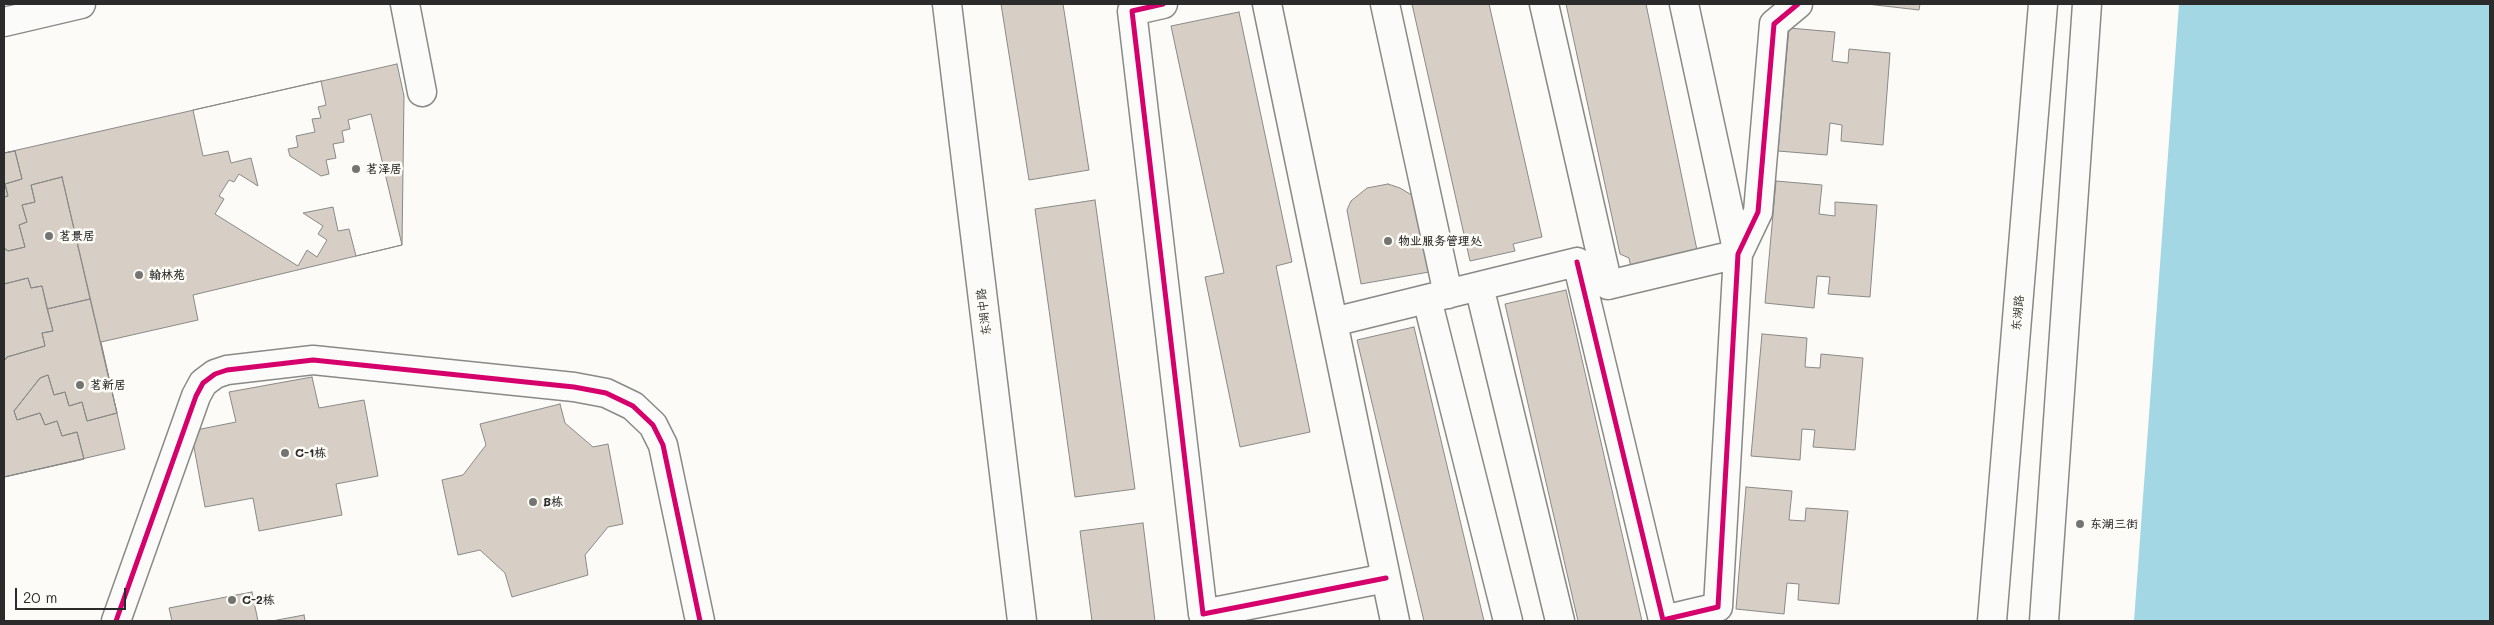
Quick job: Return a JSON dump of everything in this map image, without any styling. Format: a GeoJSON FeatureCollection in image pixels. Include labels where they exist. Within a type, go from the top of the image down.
{"type":"FeatureCollection","features":[{"type":"Feature","properties":{"kind":"street"},"geometry":{"type":"LineString","coordinates":[[4,22],[81,4]]}},
{"type":"Feature","properties":{"kind":"street"},"geometry":{"type":"LineString","coordinates":[[406,4],[422,92]]}},
{"type":"Feature","properties":{"kind":"street","name":"东湖中路"},"geometry":{"type":"LineString","coordinates":[[947,4],[1022,621]]}},
{"type":"Feature","properties":{"kind":"street"},"geometry":{"type":"LineString","coordinates":[[1163,4],[1131,7],[1204,618],[1386,578]]}},
{"type":"Feature","properties":{"kind":"street"},"geometry":{"type":"LineString","coordinates":[[1267,4],[1395,621]]}},
{"type":"Feature","properties":{"kind":"street"},"geometry":{"type":"LineString","coordinates":[[1386,4],[1438,296],[1508,621]]}},
{"type":"Feature","properties":{"kind":"street"},"geometry":{"type":"LineString","coordinates":[[1544,4],[1608,285]]}},
{"type":"Feature","properties":{"kind":"street"},"geometry":{"type":"LineString","coordinates":[[1577,262],[1663,620],[1718,608],[1738,254],[1684,4]]}},
{"type":"Feature","properties":{"kind":"street"},"geometry":{"type":"LineString","coordinates":[[1738,254],[1758,212],[1774,24],[1798,4]]}},
{"type":"Feature","properties":{"kind":"street","name":"东湖路"},"geometry":{"type":"LineString","coordinates":[[1992,621],[2043,4]]}},
{"type":"Feature","properties":{"kind":"street"},"geometry":{"type":"LineString","coordinates":[[2044,621],[2087,4]]}},
{"type":"Feature","properties":{"kind":"street"},"geometry":{"type":"LineString","coordinates":[[1577,262],[1608,285],[1738,254]]}},
{"type":"Feature","properties":{"kind":"street"},"geometry":{"type":"LineString","coordinates":[[1333,322],[1577,262]]}},
{"type":"Feature","properties":{"kind":"street"},"geometry":{"type":"LineString","coordinates":[[1479,286],[1560,621]]}},
{"type":"Feature","properties":{"kind":"street"},"geometry":{"type":"LineString","coordinates":[[116,621],[196,396],[203,383],[215,374],[227,370],[313,360],[574,387],[606,394],[633,406],[653,425],[665,452],[700,621]]}},
{"type":"Feature","properties":{"kind":"water"},"geometry":{"type":"Polygon","coordinates":[[[2179,4],[2490,4],[2490,621],[2134,621],[2179,4]]]}},
{"type":"Feature","properties":{"kind":"building"},"geometry":{"type":"Polygon","coordinates":[[[1001,4],[1063,4],[1089,170],[1029,180],[1001,4]]]}},
{"type":"Feature","properties":{"kind":"building"},"geometry":{"type":"Polygon","coordinates":[[[1412,4],[1489,4],[1542,237],[1513,244],[1515,251],[1470,261],[1412,4]]]}},
{"type":"Feature","properties":{"kind":"building"},"geometry":{"type":"Polygon","coordinates":[[[1566,4],[1646,4],[1698,255],[1631,268],[1629,258],[1620,254],[1566,4]]]}},
{"type":"Feature","properties":{"kind":"building"},"geometry":{"type":"Polygon","coordinates":[[[1867,4],[1920,4],[1919,10],[1867,4]]]}},
{"type":"Feature","properties":{"kind":"building"},"geometry":{"type":"Polygon","coordinates":[[[1239,12],[1292,262],[1276,266],[1310,432],[1240,447],[1205,277],[1224,273],[1171,26],[1239,12]]]}},
{"type":"Feature","properties":{"kind":"building"},"geometry":{"type":"Polygon","coordinates":[[[1789,28],[1835,32],[1832,61],[1848,63],[1849,49],[1890,53],[1883,145],[1841,141],[1842,125],[1830,123],[1827,155],[1778,151],[1789,28]]]}},
{"type":"Feature","properties":{"kind":"building","name":"翰林苑"},"geometry":{"type":"Polygon","coordinates":[[[397,64],[404,96],[402,245],[193,295],[198,320],[101,342],[125,449],[4,477],[4,153],[397,64]]]}},
{"type":"Feature","properties":{"kind":"building","name":"茗泽居"},"geometry":{"type":"Polygon","coordinates":[[[321,81],[326,105],[318,107],[321,118],[312,119],[315,132],[296,136],[298,147],[288,149],[290,156],[321,176],[329,174],[326,160],[336,158],[333,144],[344,142],[342,131],[350,129],[348,120],[371,114],[402,245],[356,256],[349,229],[338,231],[333,207],[303,213],[323,226],[318,234],[327,240],[317,257],[307,250],[298,266],[215,214],[224,199],[219,196],[229,180],[234,182],[239,174],[258,186],[251,158],[231,163],[228,151],[203,156],[193,110],[321,81]]]}},
{"type":"Feature","properties":{"kind":"building"},"geometry":{"type":"Polygon","coordinates":[[[15,151],[22,179],[5,184],[8,196],[4,197],[4,153],[15,151]]]}},
{"type":"Feature","properties":{"kind":"building"},"geometry":{"type":"Polygon","coordinates":[[[15,151],[22,179],[5,184],[8,196],[4,197],[4,153],[15,151]]]}},
{"type":"Feature","properties":{"kind":"building","name":"茗新居"},"geometry":{"type":"Polygon","coordinates":[[[62,177],[117,413],[87,421],[82,402],[69,406],[65,392],[54,395],[48,375],[40,378],[14,411],[17,420],[40,413],[45,425],[57,421],[62,436],[77,432],[84,459],[4,477],[4,361],[7,357],[45,346],[42,333],[53,331],[42,286],[31,288],[28,278],[4,284],[4,248],[8,251],[25,247],[19,225],[27,222],[22,205],[35,202],[31,185],[62,177]]]}},
{"type":"Feature","properties":{"kind":"building","name":"茗景居"},"geometry":{"type":"Polygon","coordinates":[[[62,177],[90,299],[47,309],[42,286],[31,288],[28,278],[4,284],[4,248],[8,251],[25,247],[19,225],[27,222],[22,205],[35,202],[31,185],[62,177]]]}},
{"type":"Feature","properties":{"kind":"building"},"geometry":{"type":"Polygon","coordinates":[[[1776,181],[1822,185],[1819,214],[1835,216],[1835,202],[1877,205],[1870,297],[1828,294],[1830,277],[1817,276],[1814,308],[1765,303],[1776,181]]]}},
{"type":"Feature","properties":{"kind":"building","name":"物业服务管理处"},"geometry":{"type":"Polygon","coordinates":[[[1388,184],[1400,188],[1415,197],[1429,272],[1361,284],[1347,210],[1351,201],[1367,188],[1388,184]]]}},
{"type":"Feature","properties":{"kind":"building"},"geometry":{"type":"Polygon","coordinates":[[[1095,200],[1135,489],[1075,497],[1035,209],[1095,200]]]}},
{"type":"Feature","properties":{"kind":"building"},"geometry":{"type":"Polygon","coordinates":[[[1566,290],[1642,621],[1578,621],[1505,304],[1566,290]]]}},
{"type":"Feature","properties":{"kind":"building","name":"茗新居"},"geometry":{"type":"Polygon","coordinates":[[[90,299],[117,413],[87,421],[82,402],[69,406],[65,392],[54,395],[48,375],[40,378],[14,411],[17,420],[40,413],[45,425],[57,421],[62,436],[77,432],[84,459],[4,477],[4,361],[7,357],[45,346],[42,333],[53,331],[47,309],[90,299]]]}},
{"type":"Feature","properties":{"kind":"building"},"geometry":{"type":"Polygon","coordinates":[[[1414,327],[1484,621],[1424,621],[1357,340],[1414,327]]]}},
{"type":"Feature","properties":{"kind":"building"},"geometry":{"type":"Polygon","coordinates":[[[1762,334],[1807,338],[1805,367],[1820,368],[1821,354],[1863,358],[1855,450],[1813,447],[1815,430],[1802,429],[1800,460],[1751,456],[1762,334]]]}},
{"type":"Feature","properties":{"kind":"building","name":"C-1栋"},"geometry":{"type":"Polygon","coordinates":[[[312,377],[319,408],[364,400],[378,476],[336,484],[342,515],[259,531],[253,498],[205,507],[191,431],[236,422],[229,392],[312,377]]]}},
{"type":"Feature","properties":{"kind":"building","name":"B栋"},"geometry":{"type":"Polygon","coordinates":[[[560,404],[565,423],[593,447],[608,444],[623,524],[608,527],[585,555],[588,575],[512,597],[505,573],[480,550],[458,555],[442,480],[463,475],[486,445],[480,424],[560,404]]]}},
{"type":"Feature","properties":{"kind":"building"},"geometry":{"type":"Polygon","coordinates":[[[1746,487],[1792,491],[1789,520],[1805,521],[1806,508],[1848,511],[1839,604],[1798,600],[1799,584],[1787,583],[1784,614],[1736,609],[1746,487]]]}},
{"type":"Feature","properties":{"kind":"building"},"geometry":{"type":"Polygon","coordinates":[[[1143,523],[1155,621],[1092,621],[1080,531],[1143,523]]]}},
{"type":"Feature","properties":{"kind":"building","name":"C-2栋"},"geometry":{"type":"Polygon","coordinates":[[[252,592],[258,621],[172,621],[169,608],[252,592]]]}},
{"type":"Feature","properties":{"kind":"building","name":"C-2栋"},"geometry":{"type":"Polygon","coordinates":[[[304,615],[305,621],[272,621],[304,615]]]}},
{"type":"Feature","properties":{"kind":"cycle path"},"geometry":{"type":"LineString","coordinates":[[1163,4],[1132,11],[1203,614],[1386,578]]}},
{"type":"Feature","properties":{"kind":"cycle path"},"geometry":{"type":"LineString","coordinates":[[1577,262],[1663,620],[1718,607],[1738,254],[1758,212],[1774,24],[1798,4]]}},
{"type":"Feature","properties":{"kind":"cycle path"},"geometry":{"type":"LineString","coordinates":[[116,621],[196,396],[203,383],[215,374],[227,370],[313,360],[574,387],[606,393],[633,406],[653,425],[663,445],[700,621]]}},
{"type":"Feature","properties":{"kind":"place","name":"茗泽居"},"geometry":{"type":"Point","coordinates":[356,169]}},
{"type":"Feature","properties":{"kind":"place","name":"茗景居"},"geometry":{"type":"Point","coordinates":[49,236]}},
{"type":"Feature","properties":{"kind":"place","name":"物业服务管理处"},"geometry":{"type":"Point","coordinates":[1388,241]}},
{"type":"Feature","properties":{"kind":"place","name":"翰林苑"},"geometry":{"type":"Point","coordinates":[139,275]}},
{"type":"Feature","properties":{"kind":"place","name":"茗新居"},"geometry":{"type":"Point","coordinates":[80,385]}},
{"type":"Feature","properties":{"kind":"place","name":"C-1栋"},"geometry":{"type":"Point","coordinates":[285,453]}},
{"type":"Feature","properties":{"kind":"place","name":"B栋"},"geometry":{"type":"Point","coordinates":[533,502]}},
{"type":"Feature","properties":{"kind":"place","name":"东湖三街"},"geometry":{"type":"Point","coordinates":[2080,524]}},
{"type":"Feature","properties":{"kind":"place","name":"C-2栋"},"geometry":{"type":"Point","coordinates":[232,600]}}]}
